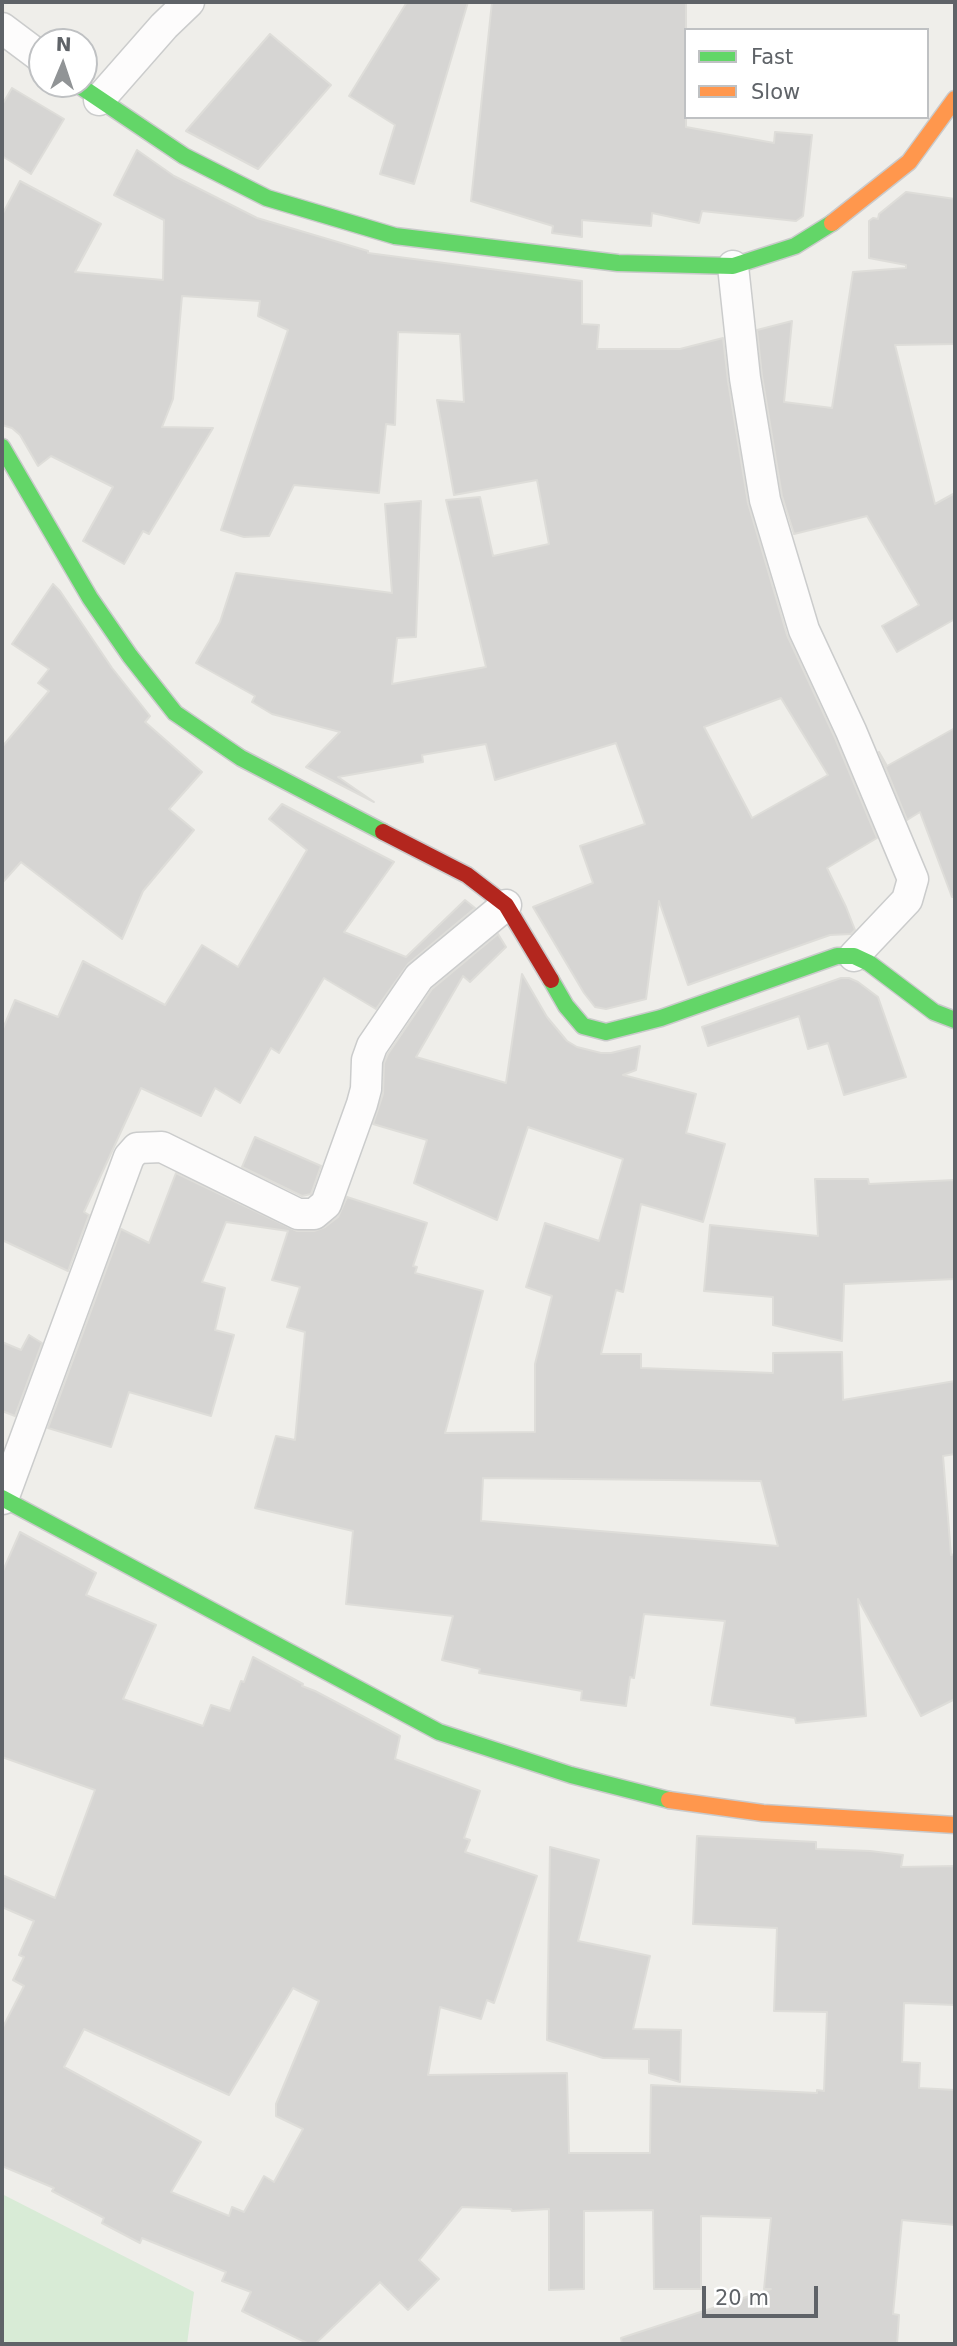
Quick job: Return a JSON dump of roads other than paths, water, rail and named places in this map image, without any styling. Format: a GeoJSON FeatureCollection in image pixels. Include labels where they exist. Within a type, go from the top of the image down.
{"type":"FeatureCollection","features":[{"type":"Feature","properties":{"kind":"street"},"geometry":{"type":"LineString","coordinates":[[98,83],[189,2]]}},
{"type":"Feature","properties":{"kind":"street"},"geometry":{"type":"LineString","coordinates":[[2,28],[28,48]]}},
{"type":"Feature","properties":{"kind":"street"},"geometry":{"type":"LineString","coordinates":[[97,98],[184,156],[267,198],[395,236],[618,263],[733,266],[794,246],[822,231],[909,162],[955,99]]}},
{"type":"Feature","properties":{"kind":"street"},"geometry":{"type":"LineString","coordinates":[[733,266],[745,378],[765,500],[804,630],[851,731],[913,879],[906,900],[854,956]]}},
{"type":"Feature","properties":{"kind":"street"},"geometry":{"type":"LineString","coordinates":[[2,447],[90,598],[174,713],[241,758],[467,875],[506,905],[566,1006],[583,1026],[606,1032],[661,1018],[836,956],[854,956],[869,963],[934,1012],[955,1020]]}},
{"type":"Feature","properties":{"kind":"street"},"geometry":{"type":"LineString","coordinates":[[506,905],[418,977],[372,1046],[367,1060],[366,1089],[362,1104],[326,1204],[314,1214],[298,1214],[162,1147],[137,1148],[128,1157],[3,1498],[439,1732],[571,1775],[678,1802],[763,1814],[955,1825]]}}]}
